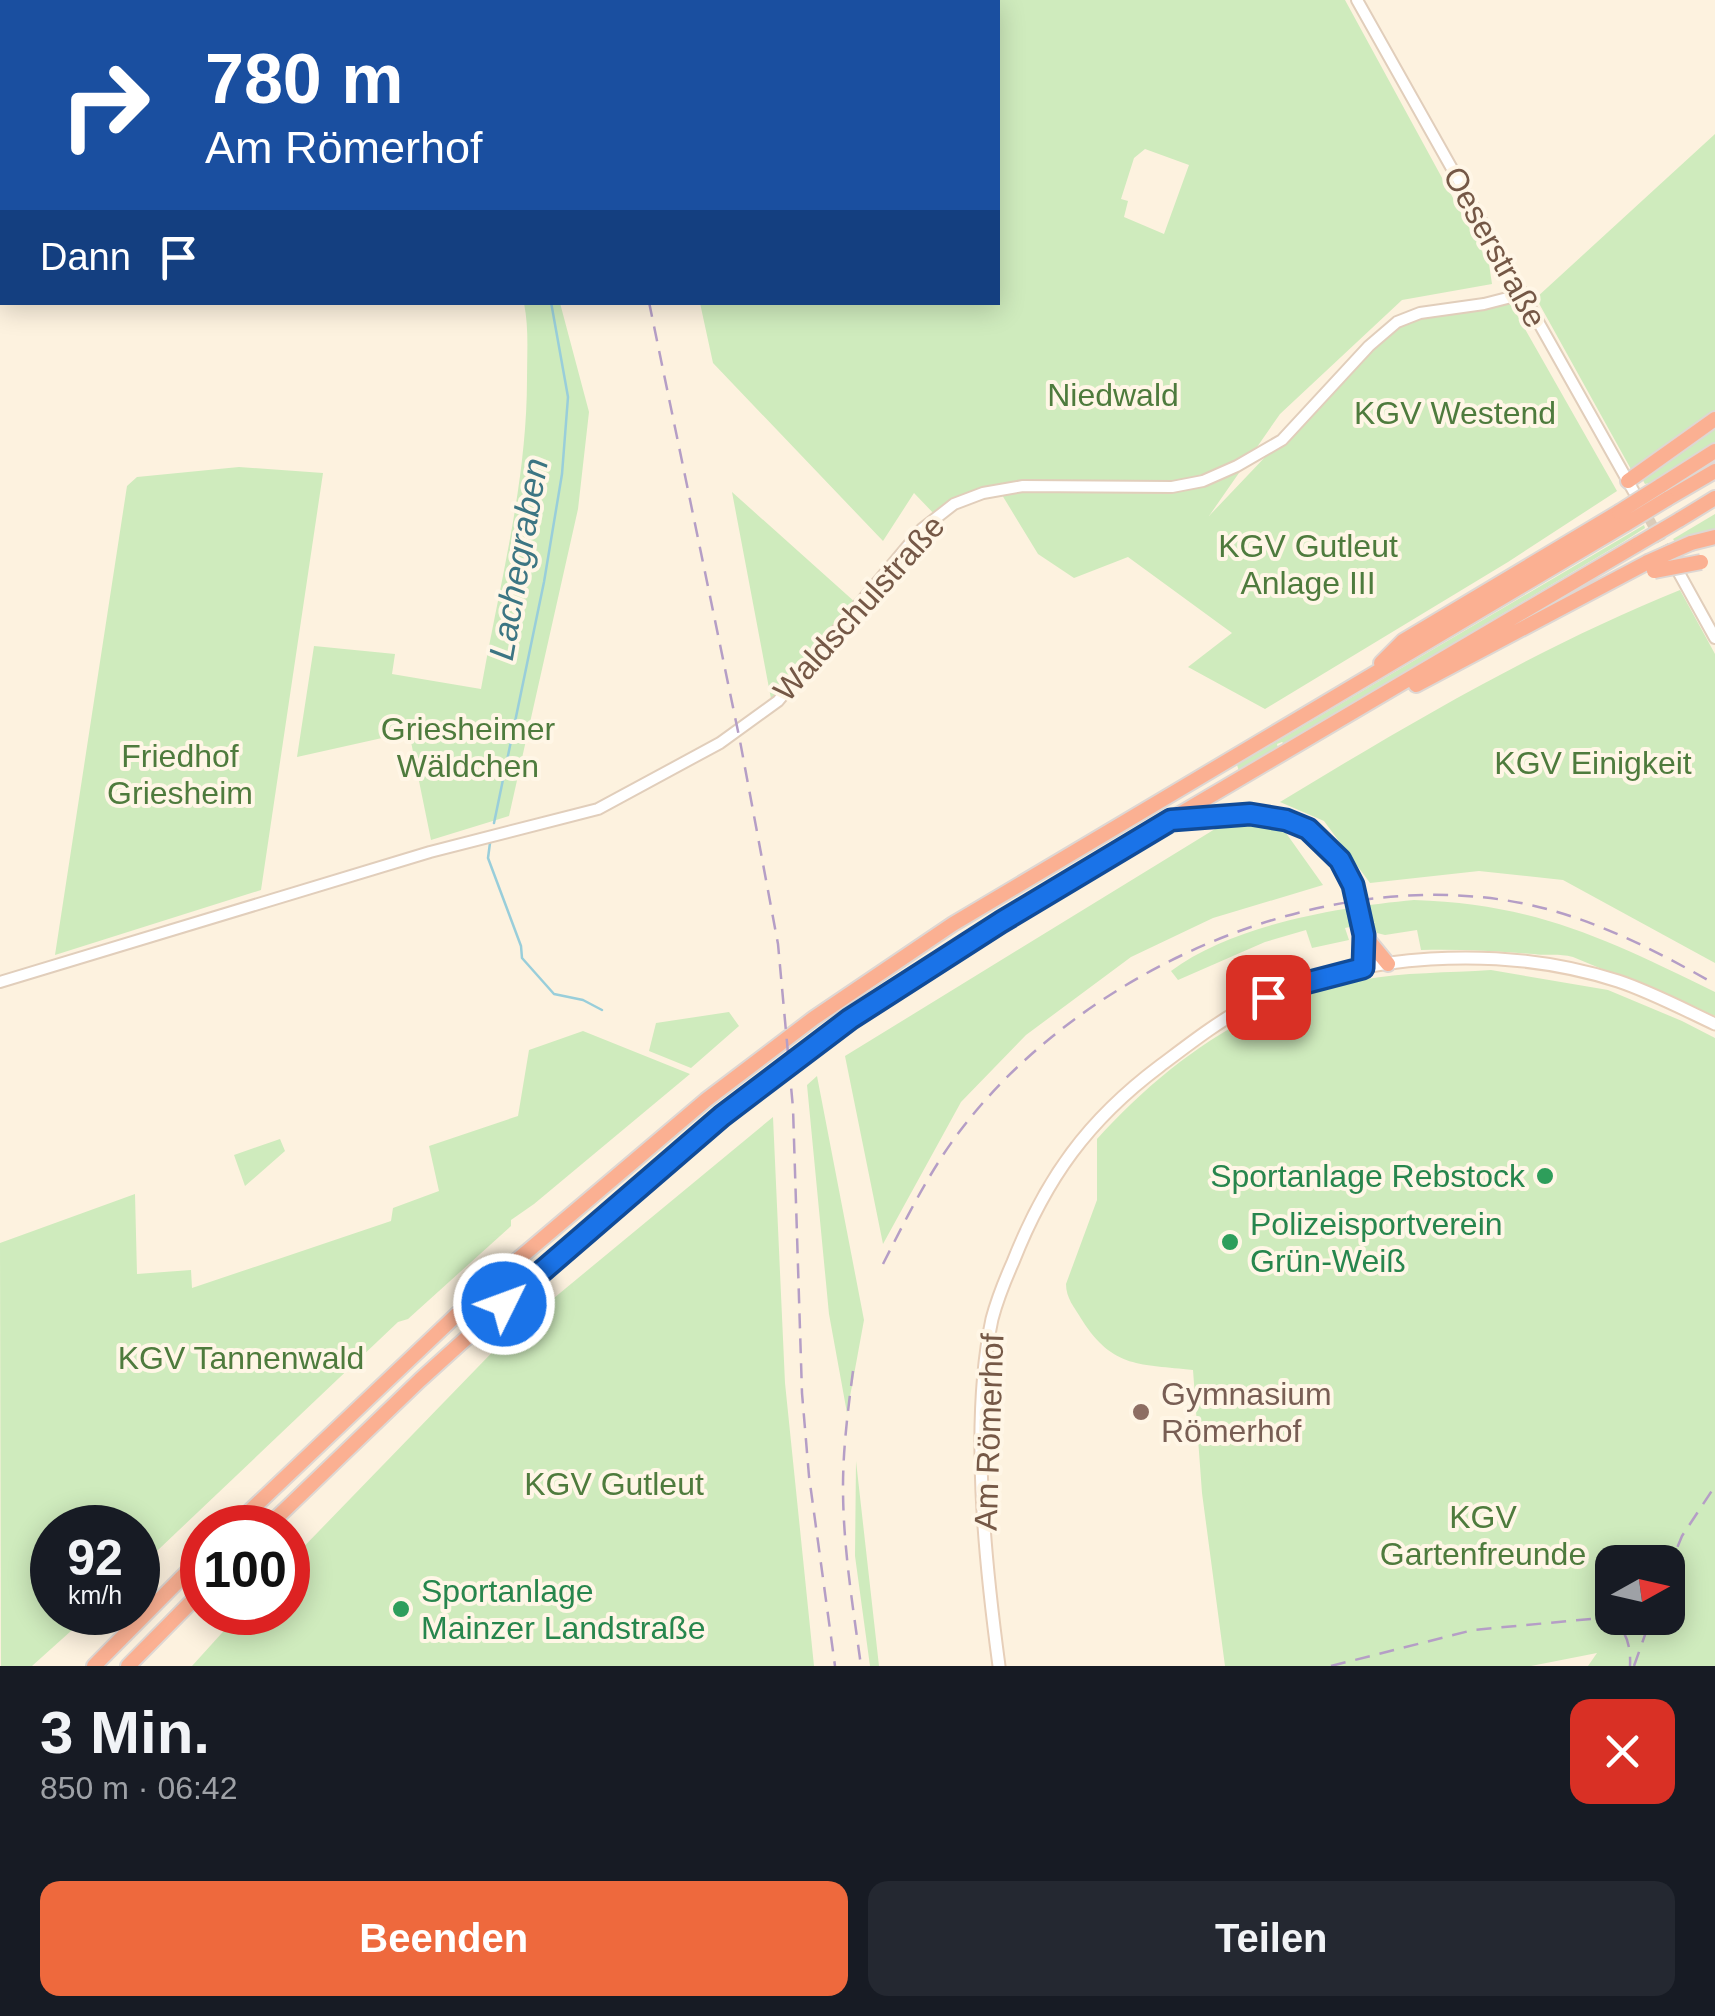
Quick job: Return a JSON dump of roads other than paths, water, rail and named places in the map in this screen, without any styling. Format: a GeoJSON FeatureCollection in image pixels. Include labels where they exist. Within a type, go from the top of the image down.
{"type":"FeatureCollection","features":[{"type":"Feature","properties":{"kind":"highway"},"geometry":{"type":"LineString","coordinates":[[1631,487],[1715,419]]}},
{"type":"Feature","properties":{"kind":"highway"},"geometry":{"type":"LineString","coordinates":[[1664,493],[1715,452]]}},
{"type":"Feature","properties":{"kind":"highway"},"geometry":{"type":"LineString","coordinates":[[256,1505],[489,1284],[589,1196],[784,1040],[953,924],[1366,677],[1403,641],[1664,493],[1715,471]]}},
{"type":"Feature","properties":{"kind":"highway"},"geometry":{"type":"LineString","coordinates":[[290,1505],[476,1329],[734,1106],[850,1019],[1171,820],[1715,498]]}},
{"type":"Feature","properties":{"kind":"highway"},"geometry":{"type":"LineString","coordinates":[[1325,730],[1587,595],[1651,567],[1691,543],[1715,537]]}},
{"type":"Feature","properties":{"kind":"highway"},"geometry":{"type":"LineString","coordinates":[[1651,567],[1708,562]]}},
{"type":"Feature","properties":{"kind":"highway"},"geometry":{"type":"LineString","coordinates":[[1171,820],[1250,814],[1286,820],[1308,829],[1332,850],[1347,872],[1364,935],[1363,968]]}},
{"type":"Feature","properties":{"kind":"highway"},"geometry":{"type":"LineString","coordinates":[[1364,935],[1388,964]]}},
{"type":"Feature","properties":{"kind":"highway"},"geometry":{"type":"LineString","coordinates":[[94,1666],[180,1579]]}},
{"type":"Feature","properties":{"kind":"highway"},"geometry":{"type":"LineString","coordinates":[[128,1666],[180,1613]]}},
{"type":"Feature","properties":{"kind":"main road","name":"Am Römerhof"},"geometry":{"type":"LineString","coordinates":[[999,1666],[984,1528],[984,1382],[992,1317],[1044,1189],[1084,1133],[1116,1101],[1186,1047],[1246,1008],[1290,987],[1388,964],[1504,961],[1588,973],[1620,982],[1715,1024]]}},
{"type":"Feature","properties":{"kind":"street","name":"Oeserstraße"},"geometry":{"type":"LineString","coordinates":[[1357,0],[1631,487]]}},
{"type":"Feature","properties":{"kind":"street","name":"Waldschulstraße"},"geometry":{"type":"LineString","coordinates":[[0,982],[440,849],[598,809],[720,743],[778,702],[922,528],[954,504],[983,493],[1023,486],[1172,487],[1202,480],[1238,466],[1282,440],[1369,346],[1397,322],[1420,313],[1523,294]]}},
{"type":"Feature","properties":{"kind":"street"},"geometry":{"type":"LineString","coordinates":[[1679,574],[1715,638]]}},
{"type":"Feature","properties":{"kind":"waterway","name":"Lachegraben"},"geometry":{"type":"LineString","coordinates":[[494,823],[562,474],[568,397],[552,305]]}},
{"type":"Feature","properties":{"kind":"waterway","name":"Lachegraben"},"geometry":{"type":"LineString","coordinates":[[490,843],[488,858],[522,958],[554,994],[583,1000],[602,1010]]}},
{"type":"Feature","properties":{"kind":"tunnel"},"geometry":{"type":"LineString","coordinates":[[1642,506],[1670,557]]}},
{"type":"Feature","properties":{"kind":"railway"},"geometry":{"type":"LineString","coordinates":[[650,305],[778,944],[793,1108],[802,1393],[809,1476],[835,1666]]}},
{"type":"Feature","properties":{"kind":"railway"},"geometry":{"type":"LineString","coordinates":[[883,1264],[951,1143],[1014,1070],[1074,1020],[1141,976],[1214,941],[1290,915],[1367,899],[1445,895],[1521,903],[1621,936],[1715,984]]}},
{"type":"Feature","properties":{"kind":"railway"},"geometry":{"type":"LineString","coordinates":[[853,1371],[843,1509],[861,1666]]}},
{"type":"Feature","properties":{"kind":"railway"},"geometry":{"type":"LineString","coordinates":[[1678,1545],[1715,1486]]}},
{"type":"Feature","properties":{"kind":"railway"},"geometry":{"type":"LineString","coordinates":[[1331,1666],[1473,1630],[1595,1619]]}},
{"type":"Feature","properties":{"kind":"railway"},"geometry":{"type":"LineString","coordinates":[[1625,1635],[1630,1666]]}},
{"type":"Feature","properties":{"kind":"railway"},"geometry":{"type":"LineString","coordinates":[[1634,1666],[1645,1635]]}},
{"type":"Feature","properties":{"kind":"place","name":"Sportanlage Rebstock"},"geometry":{"type":"Point","coordinates":[1545,1176]}},
{"type":"Feature","properties":{"kind":"place","name":"Polizeisportverein Grün-Weiß"},"geometry":{"type":"Point","coordinates":[1230,1242]}},
{"type":"Feature","properties":{"kind":"place","name":"Gymnasium Römerhof"},"geometry":{"type":"Point","coordinates":[1141,1412]}},
{"type":"Feature","properties":{"kind":"place","name":"Sportanlage Mainzer Landstraße"},"geometry":{"type":"Point","coordinates":[401,1609]}},
{"type":"Feature","properties":{"kind":"park label","name":"Niedwald"},"geometry":{"type":"Point","coordinates":[1113,395]}},
{"type":"Feature","properties":{"kind":"park label","name":"KGV Westend"},"geometry":{"type":"Point","coordinates":[1455,413]}},
{"type":"Feature","properties":{"kind":"park label","name":"KGV Gutleut Anlage III"},"geometry":{"type":"Point","coordinates":[1308,564]}},
{"type":"Feature","properties":{"kind":"park label","name":"Griesheimer Wäldchen"},"geometry":{"type":"Point","coordinates":[468,748]}},
{"type":"Feature","properties":{"kind":"park label","name":"KGV Einigkeit"},"geometry":{"type":"Point","coordinates":[1593,763]}},
{"type":"Feature","properties":{"kind":"park label","name":"Friedhof Griesheim"},"geometry":{"type":"Point","coordinates":[180,774]}},
{"type":"Feature","properties":{"kind":"park label","name":"KGV Tannenwald"},"geometry":{"type":"Point","coordinates":[241,1358]}},
{"type":"Feature","properties":{"kind":"park label","name":"KGV Gutleut"},"geometry":{"type":"Point","coordinates":[614,1484]}},
{"type":"Feature","properties":{"kind":"park label","name":"KGV Gartenfreunde"},"geometry":{"type":"Point","coordinates":[1483,1536]}}]}
